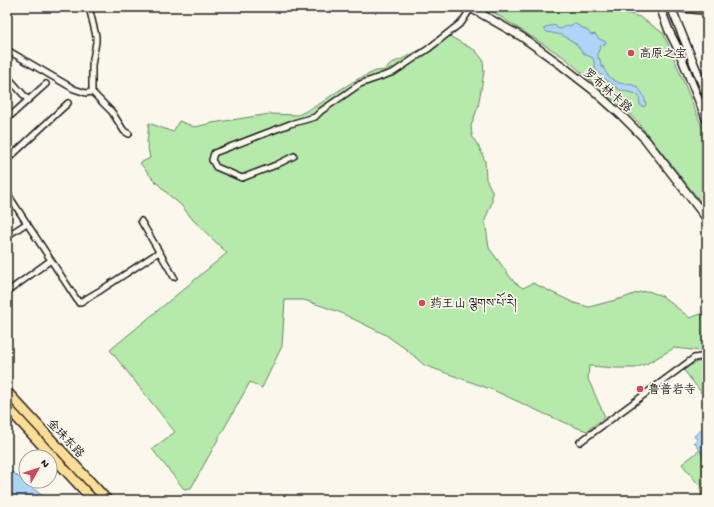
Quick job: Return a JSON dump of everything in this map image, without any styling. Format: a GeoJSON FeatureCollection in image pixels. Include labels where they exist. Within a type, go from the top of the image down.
{"type":"FeatureCollection","features":[{"type":"Feature","properties":{"kind":"highway","name":"金珠东路"},"geometry":{"type":"LineString","coordinates":[[7,392],[107,500]]}},
{"type":"Feature","properties":{"kind":"highway","name":"金珠东路"},"geometry":{"type":"LineString","coordinates":[[7,407],[93,500]]}},
{"type":"Feature","properties":{"kind":"main road"},"geometry":{"type":"LineString","coordinates":[[660,7],[707,121]]}},
{"type":"Feature","properties":{"kind":"main road"},"geometry":{"type":"LineString","coordinates":[[671,7],[707,96]]}},
{"type":"Feature","properties":{"kind":"main road"},"geometry":{"type":"LineString","coordinates":[[678,7],[707,10]]}},
{"type":"Feature","properties":{"kind":"main road","name":"罗布林卡路"},"geometry":{"type":"LineString","coordinates":[[469,8],[522,37],[593,90],[645,139],[707,219]]}},
{"type":"Feature","properties":{"kind":"street"},"geometry":{"type":"LineString","coordinates":[[90,7],[96,36],[92,65],[92,92],[112,112],[124,131],[129,134]]}},
{"type":"Feature","properties":{"kind":"street"},"geometry":{"type":"LineString","coordinates":[[294,156],[276,165],[242,178],[216,167],[212,160],[214,153],[290,124],[315,117],[321,111],[360,84],[394,72],[428,50],[462,22],[469,8]]}},
{"type":"Feature","properties":{"kind":"street"},"geometry":{"type":"LineString","coordinates":[[7,50],[74,90],[86,93],[92,92]]}},
{"type":"Feature","properties":{"kind":"street"},"geometry":{"type":"LineString","coordinates":[[7,77],[28,100]]}},
{"type":"Feature","properties":{"kind":"street"},"geometry":{"type":"LineString","coordinates":[[7,119],[46,84]]}},
{"type":"Feature","properties":{"kind":"street"},"geometry":{"type":"LineString","coordinates":[[7,160],[68,103]]}},
{"type":"Feature","properties":{"kind":"street"},"geometry":{"type":"LineString","coordinates":[[7,192],[79,303],[159,252]]}},
{"type":"Feature","properties":{"kind":"street"},"geometry":{"type":"LineString","coordinates":[[140,221],[174,277]]}},
{"type":"Feature","properties":{"kind":"street"},"geometry":{"type":"LineString","coordinates":[[7,236],[27,223]]}},
{"type":"Feature","properties":{"kind":"street"},"geometry":{"type":"LineString","coordinates":[[7,292],[51,260]]}},
{"type":"Feature","properties":{"kind":"street"},"geometry":{"type":"LineString","coordinates":[[580,442],[694,358],[707,356]]}},
{"type":"Feature","properties":{"kind":"green space"},"geometry":{"type":"Polygon","coordinates":[[[485,7],[579,7],[620,11],[640,17],[663,33],[707,139],[707,210],[637,121],[565,58],[485,7]]]}},
{"type":"Feature","properties":{"kind":"green space"},"geometry":{"type":"Polygon","coordinates":[[[444,33],[476,51],[483,60],[484,72],[478,107],[471,126],[472,136],[485,161],[486,179],[492,191],[492,202],[485,220],[489,248],[514,282],[523,288],[533,283],[574,303],[589,307],[640,292],[648,291],[662,296],[690,318],[701,314],[707,316],[707,353],[674,348],[648,363],[635,368],[589,366],[588,379],[605,417],[587,431],[547,415],[493,390],[424,365],[407,350],[386,335],[339,312],[304,300],[285,300],[282,346],[262,388],[250,382],[191,488],[184,489],[152,449],[175,432],[110,350],[227,253],[193,220],[181,205],[153,179],[140,163],[150,158],[147,143],[149,123],[173,132],[179,121],[195,127],[270,114],[298,115],[318,105],[356,80],[376,71],[385,70],[392,63],[431,44],[444,33]]]}},
{"type":"Feature","properties":{"kind":"green space"},"geometry":{"type":"Polygon","coordinates":[[[707,361],[707,400],[683,369],[697,362],[707,361]]]}},
{"type":"Feature","properties":{"kind":"green space"},"geometry":{"type":"Polygon","coordinates":[[[700,450],[707,465],[705,469],[707,484],[698,484],[682,464],[700,450]]]}},
{"type":"Feature","properties":{"kind":"green space"},"geometry":{"type":"Polygon","coordinates":[[[700,487],[707,487],[707,500],[702,500],[700,487]]]}},
{"type":"Feature","properties":{"kind":"water"},"geometry":{"type":"Polygon","coordinates":[[[574,23],[588,31],[591,35],[595,34],[599,39],[606,42],[604,46],[601,45],[598,52],[598,59],[600,59],[601,67],[603,66],[607,75],[615,81],[622,84],[633,85],[638,88],[645,99],[646,105],[644,107],[640,105],[639,97],[636,94],[620,90],[604,78],[596,70],[593,58],[584,54],[576,44],[562,35],[547,32],[544,29],[555,25],[557,28],[561,29],[574,23]]]}},
{"type":"Feature","properties":{"kind":"water"},"geometry":{"type":"Polygon","coordinates":[[[702,429],[705,432],[707,431],[707,444],[702,443],[702,446],[707,456],[707,463],[694,442],[697,440],[694,436],[702,429]]]}},
{"type":"Feature","properties":{"kind":"water"},"geometry":{"type":"Polygon","coordinates":[[[7,468],[18,477],[18,489],[34,489],[48,500],[14,500],[7,494],[7,468]]]}},
{"type":"Feature","properties":{"kind":"place","name":"高原之宝"},"geometry":{"type":"Point","coordinates":[631,53]}},
{"type":"Feature","properties":{"kind":"place","name":"药王山 ལྕགས་པོ་རི།"},"geometry":{"type":"Point","coordinates":[422,303]}},
{"type":"Feature","properties":{"kind":"place","name":"鲁普岩寺"},"geometry":{"type":"Point","coordinates":[640,389]}}]}
